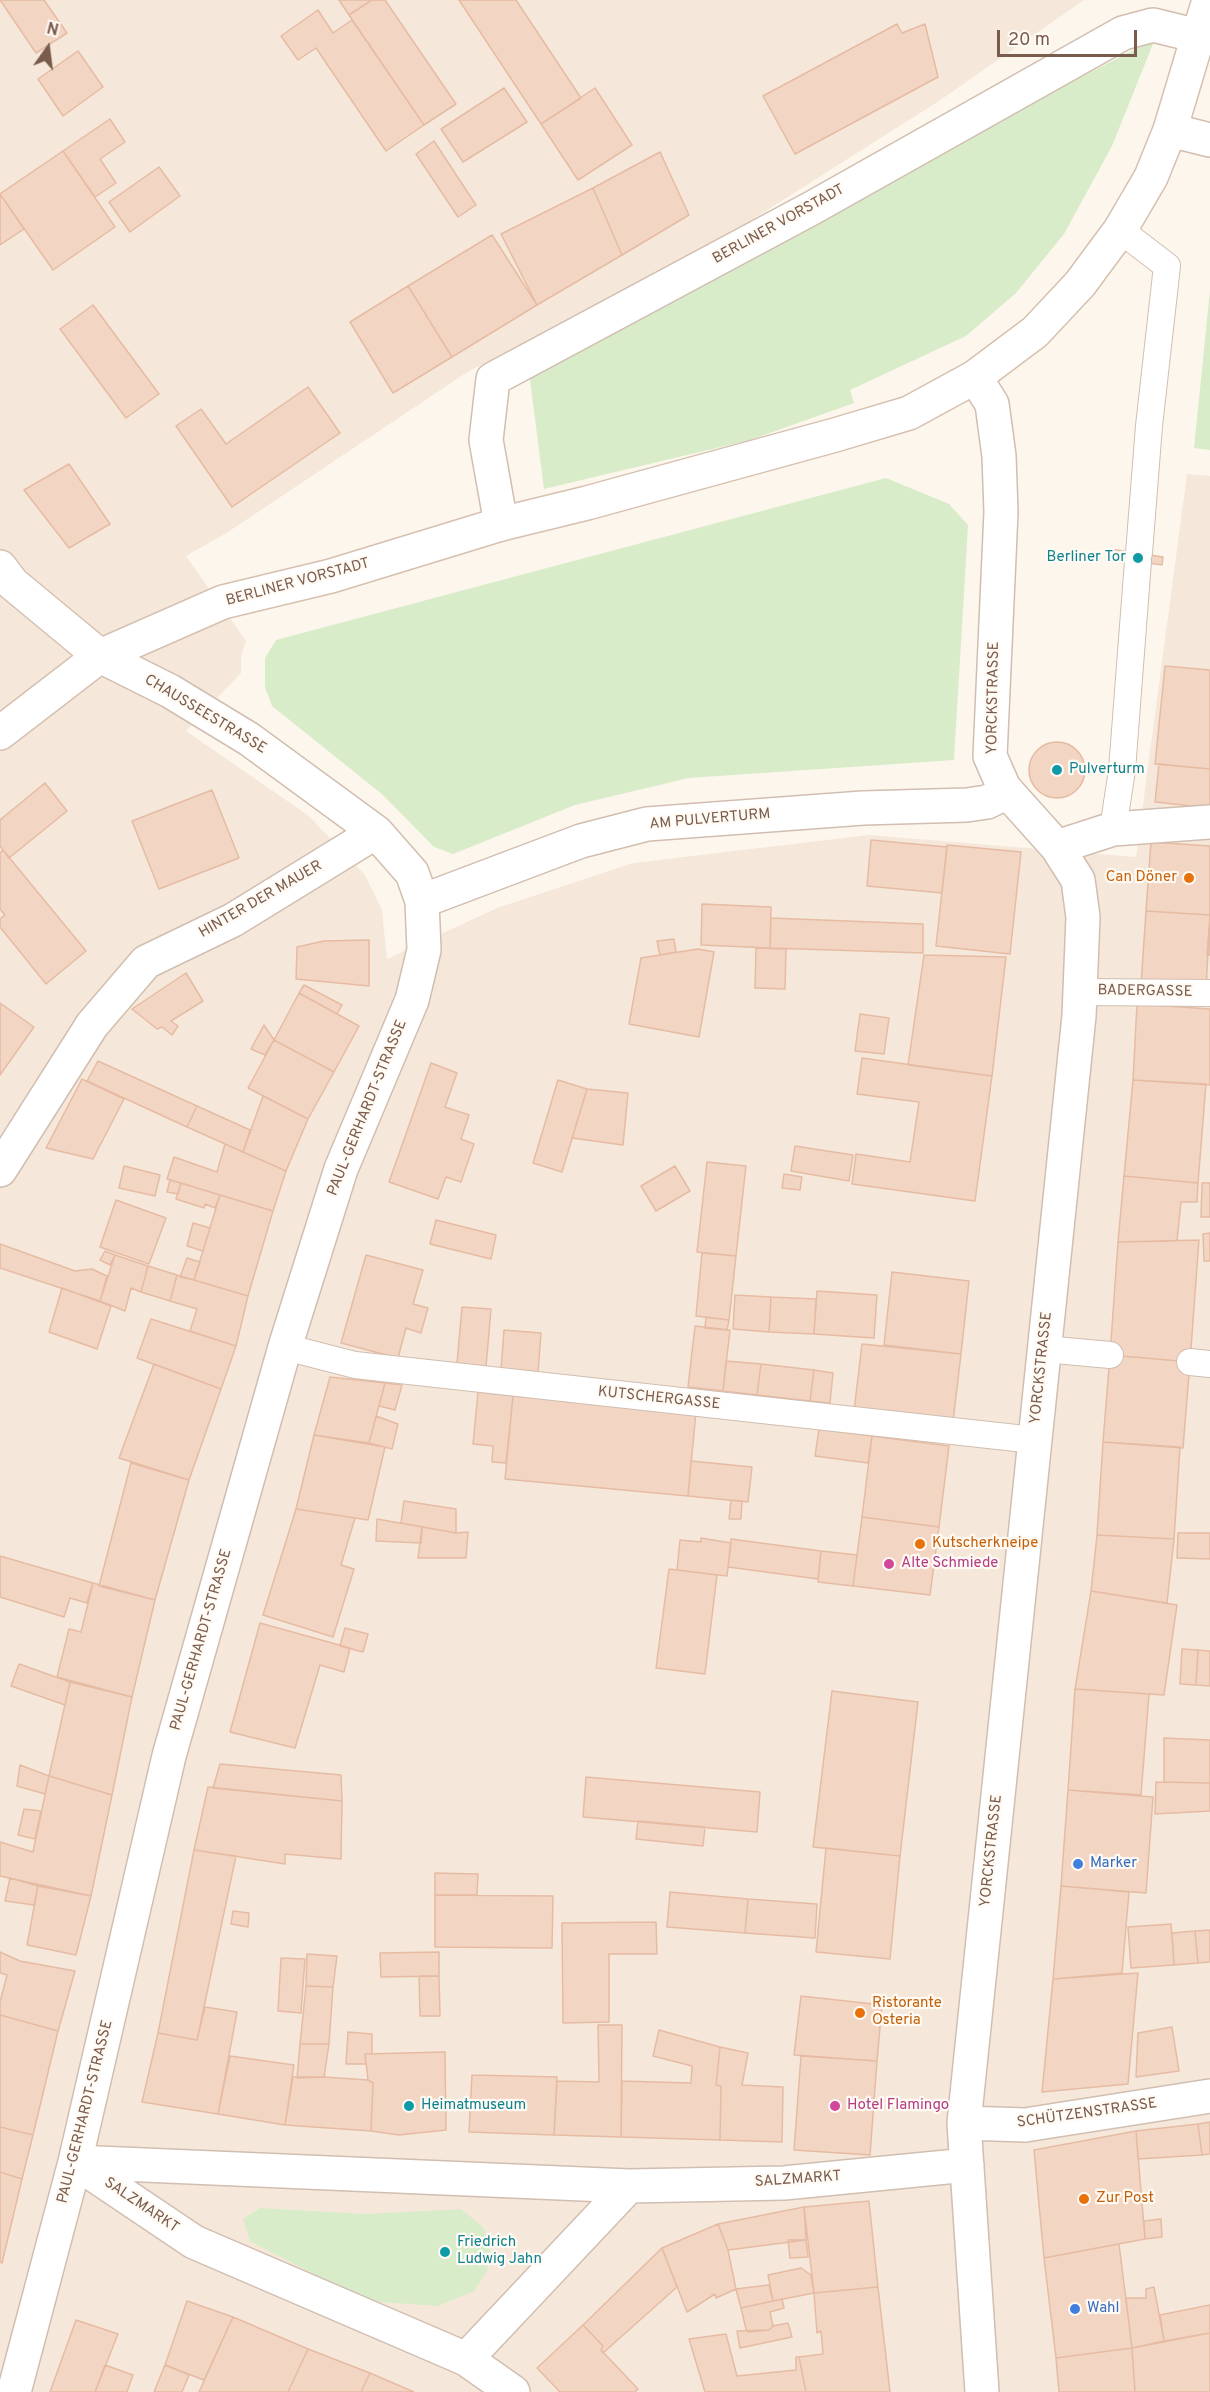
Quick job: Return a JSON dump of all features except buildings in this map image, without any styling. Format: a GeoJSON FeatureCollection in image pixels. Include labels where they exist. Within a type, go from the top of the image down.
{"type":"FeatureCollection","features":[{"type":"Feature","properties":{"kind":"street","name":"BERLINER VORSTADT"},"geometry":{"type":"LineString","coordinates":[[0,733],[100,656],[224,602],[331,576],[501,524],[753,459],[898,416],[975,377],[1035,332],[1080,284],[1119,230],[1150,177],[1170,130],[1209,0]]}},
{"type":"Feature","properties":{"kind":"street","name":"BERLINER VORSTADT"},"geometry":{"type":"LineString","coordinates":[[501,524],[486,440],[493,380],[812,208],[1123,33],[1154,25],[1198,36]]}},
{"type":"Feature","properties":{"kind":"street"},"geometry":{"type":"LineString","coordinates":[[1170,130],[1210,140]]}},
{"type":"Feature","properties":{"kind":"street","name":"YORCKSTRASSE"},"geometry":{"type":"LineString","coordinates":[[975,377],[992,404],[999,456],[1001,512],[990,756],[1008,792],[1058,847],[1078,880],[1083,917],[1080,992],[964,2123],[982,2392]]}},
{"type":"Feature","properties":{"kind":"street","name":"CHAUSSEESTRASSE"},"geometry":{"type":"LineString","coordinates":[[0,567],[12,583],[100,656],[170,691],[249,739],[376,832],[412,873],[422,901]]}},
{"type":"Feature","properties":{"kind":"street","name":"AM PULVERTURM"},"geometry":{"type":"LineString","coordinates":[[422,901],[581,841],[647,824],[863,808],[967,805],[987,802],[1008,792]]}},
{"type":"Feature","properties":{"kind":"street"},"geometry":{"type":"LineString","coordinates":[[1058,847],[1113,829],[1210,822]]}},
{"type":"Feature","properties":{"kind":"street","name":"HINTER DER MAUER"},"geometry":{"type":"LineString","coordinates":[[0,1170],[92,1025],[146,962],[233,920],[376,832]]}},
{"type":"Feature","properties":{"kind":"street","name":"PAUL-GERHARDT-STRASSE"},"geometry":{"type":"LineString","coordinates":[[14,2392],[75,2162],[169,1756],[285,1347],[341,1169],[412,1000],[424,950],[422,901]]}},
{"type":"Feature","properties":{"kind":"street","name":"SCHÜTZENSTRASSE"},"geometry":{"type":"LineString","coordinates":[[964,2123],[1025,2125],[1210,2096]]}},
{"type":"Feature","properties":{"kind":"street","name":"SALZMARKT"},"geometry":{"type":"LineString","coordinates":[[75,2162],[629,2186],[784,2183],[967,2165]]}},
{"type":"Feature","properties":{"kind":"street","name":"SALZMARKT"},"geometry":{"type":"LineString","coordinates":[[75,2162],[194,2242],[466,2360],[513,2392]]}},
{"type":"Feature","properties":{"kind":"street"},"geometry":{"type":"LineString","coordinates":[[466,2360],[629,2186]]}},
{"type":"Feature","properties":{"kind":"lane"},"geometry":{"type":"LineString","coordinates":[[1113,829],[1122,770],[1149,426],[1167,266],[1119,230]]}},
{"type":"Feature","properties":{"kind":"lane","name":"BADERGASSE"},"geometry":{"type":"LineString","coordinates":[[1080,992],[1210,993]]}},
{"type":"Feature","properties":{"kind":"lane","name":"KUTSCHERGASSE"},"geometry":{"type":"LineString","coordinates":[[285,1347],[355,1365],[1034,1440]]}},
{"type":"Feature","properties":{"kind":"lane"},"geometry":{"type":"LineString","coordinates":[[1044,1349],[1110,1355]]}},
{"type":"Feature","properties":{"kind":"shaded area"},"geometry":{"type":"Polygon","coordinates":[[[0,0],[1084,0],[939,101],[687,261],[469,371],[228,532],[186,556],[246,641],[241,656],[241,673],[186,731],[309,816],[365,875],[382,910],[387,959],[497,908],[633,863],[869,835],[1136,857],[1187,474],[1210,476],[1210,2392],[0,2392],[0,0]]]}},
{"type":"Feature","properties":{"kind":"green space"},"geometry":{"type":"Polygon","coordinates":[[[1155,39],[1112,146],[1064,234],[1016,293],[966,336],[850,390],[854,403],[750,440],[544,489],[529,372],[953,143],[1155,39]]]}},
{"type":"Feature","properties":{"kind":"green space"},"geometry":{"type":"Polygon","coordinates":[[[1210,290],[1210,450],[1194,448],[1210,290]]]}},
{"type":"Feature","properties":{"kind":"green space"},"geometry":{"type":"Polygon","coordinates":[[[886,478],[949,504],[968,525],[954,760],[689,778],[575,805],[453,854],[434,847],[383,795],[272,706],[265,687],[265,658],[276,640],[886,478]]]}},
{"type":"Feature","properties":{"kind":"green space"},"geometry":{"type":"Polygon","coordinates":[[[260,2208],[366,2214],[461,2209],[483,2227],[490,2246],[487,2271],[474,2291],[438,2306],[365,2301],[250,2241],[243,2219],[260,2208]]]}},
{"type":"Feature","properties":{"kind":"place","name":"Berliner Tor"},"geometry":{"type":"Point","coordinates":[1138,558]}},
{"type":"Feature","properties":{"kind":"place","name":"Pulverturm"},"geometry":{"type":"Point","coordinates":[1057,770]}},
{"type":"Feature","properties":{"kind":"place","name":"Can Döner"},"geometry":{"type":"Point","coordinates":[1189,878]}},
{"type":"Feature","properties":{"kind":"place","name":"Kutscherkneipe"},"geometry":{"type":"Point","coordinates":[920,1544]}},
{"type":"Feature","properties":{"kind":"place","name":"Alte Schmiede"},"geometry":{"type":"Point","coordinates":[889,1564]}},
{"type":"Feature","properties":{"kind":"place","name":"Marker"},"geometry":{"type":"Point","coordinates":[1078,1864]}},
{"type":"Feature","properties":{"kind":"place","name":"Ristorante Osteria"},"geometry":{"type":"Point","coordinates":[860,2013]}},
{"type":"Feature","properties":{"kind":"place","name":"Heimatmuseum"},"geometry":{"type":"Point","coordinates":[409,2106]}},
{"type":"Feature","properties":{"kind":"place","name":"Hotel Flamingo"},"geometry":{"type":"Point","coordinates":[835,2106]}},
{"type":"Feature","properties":{"kind":"place","name":"Zur Post"},"geometry":{"type":"Point","coordinates":[1084,2199]}},
{"type":"Feature","properties":{"kind":"place","name":"Friedrich Ludwig Jahn"},"geometry":{"type":"Point","coordinates":[445,2252]}},
{"type":"Feature","properties":{"kind":"place","name":"Wahl"},"geometry":{"type":"Point","coordinates":[1075,2309]}}]}
